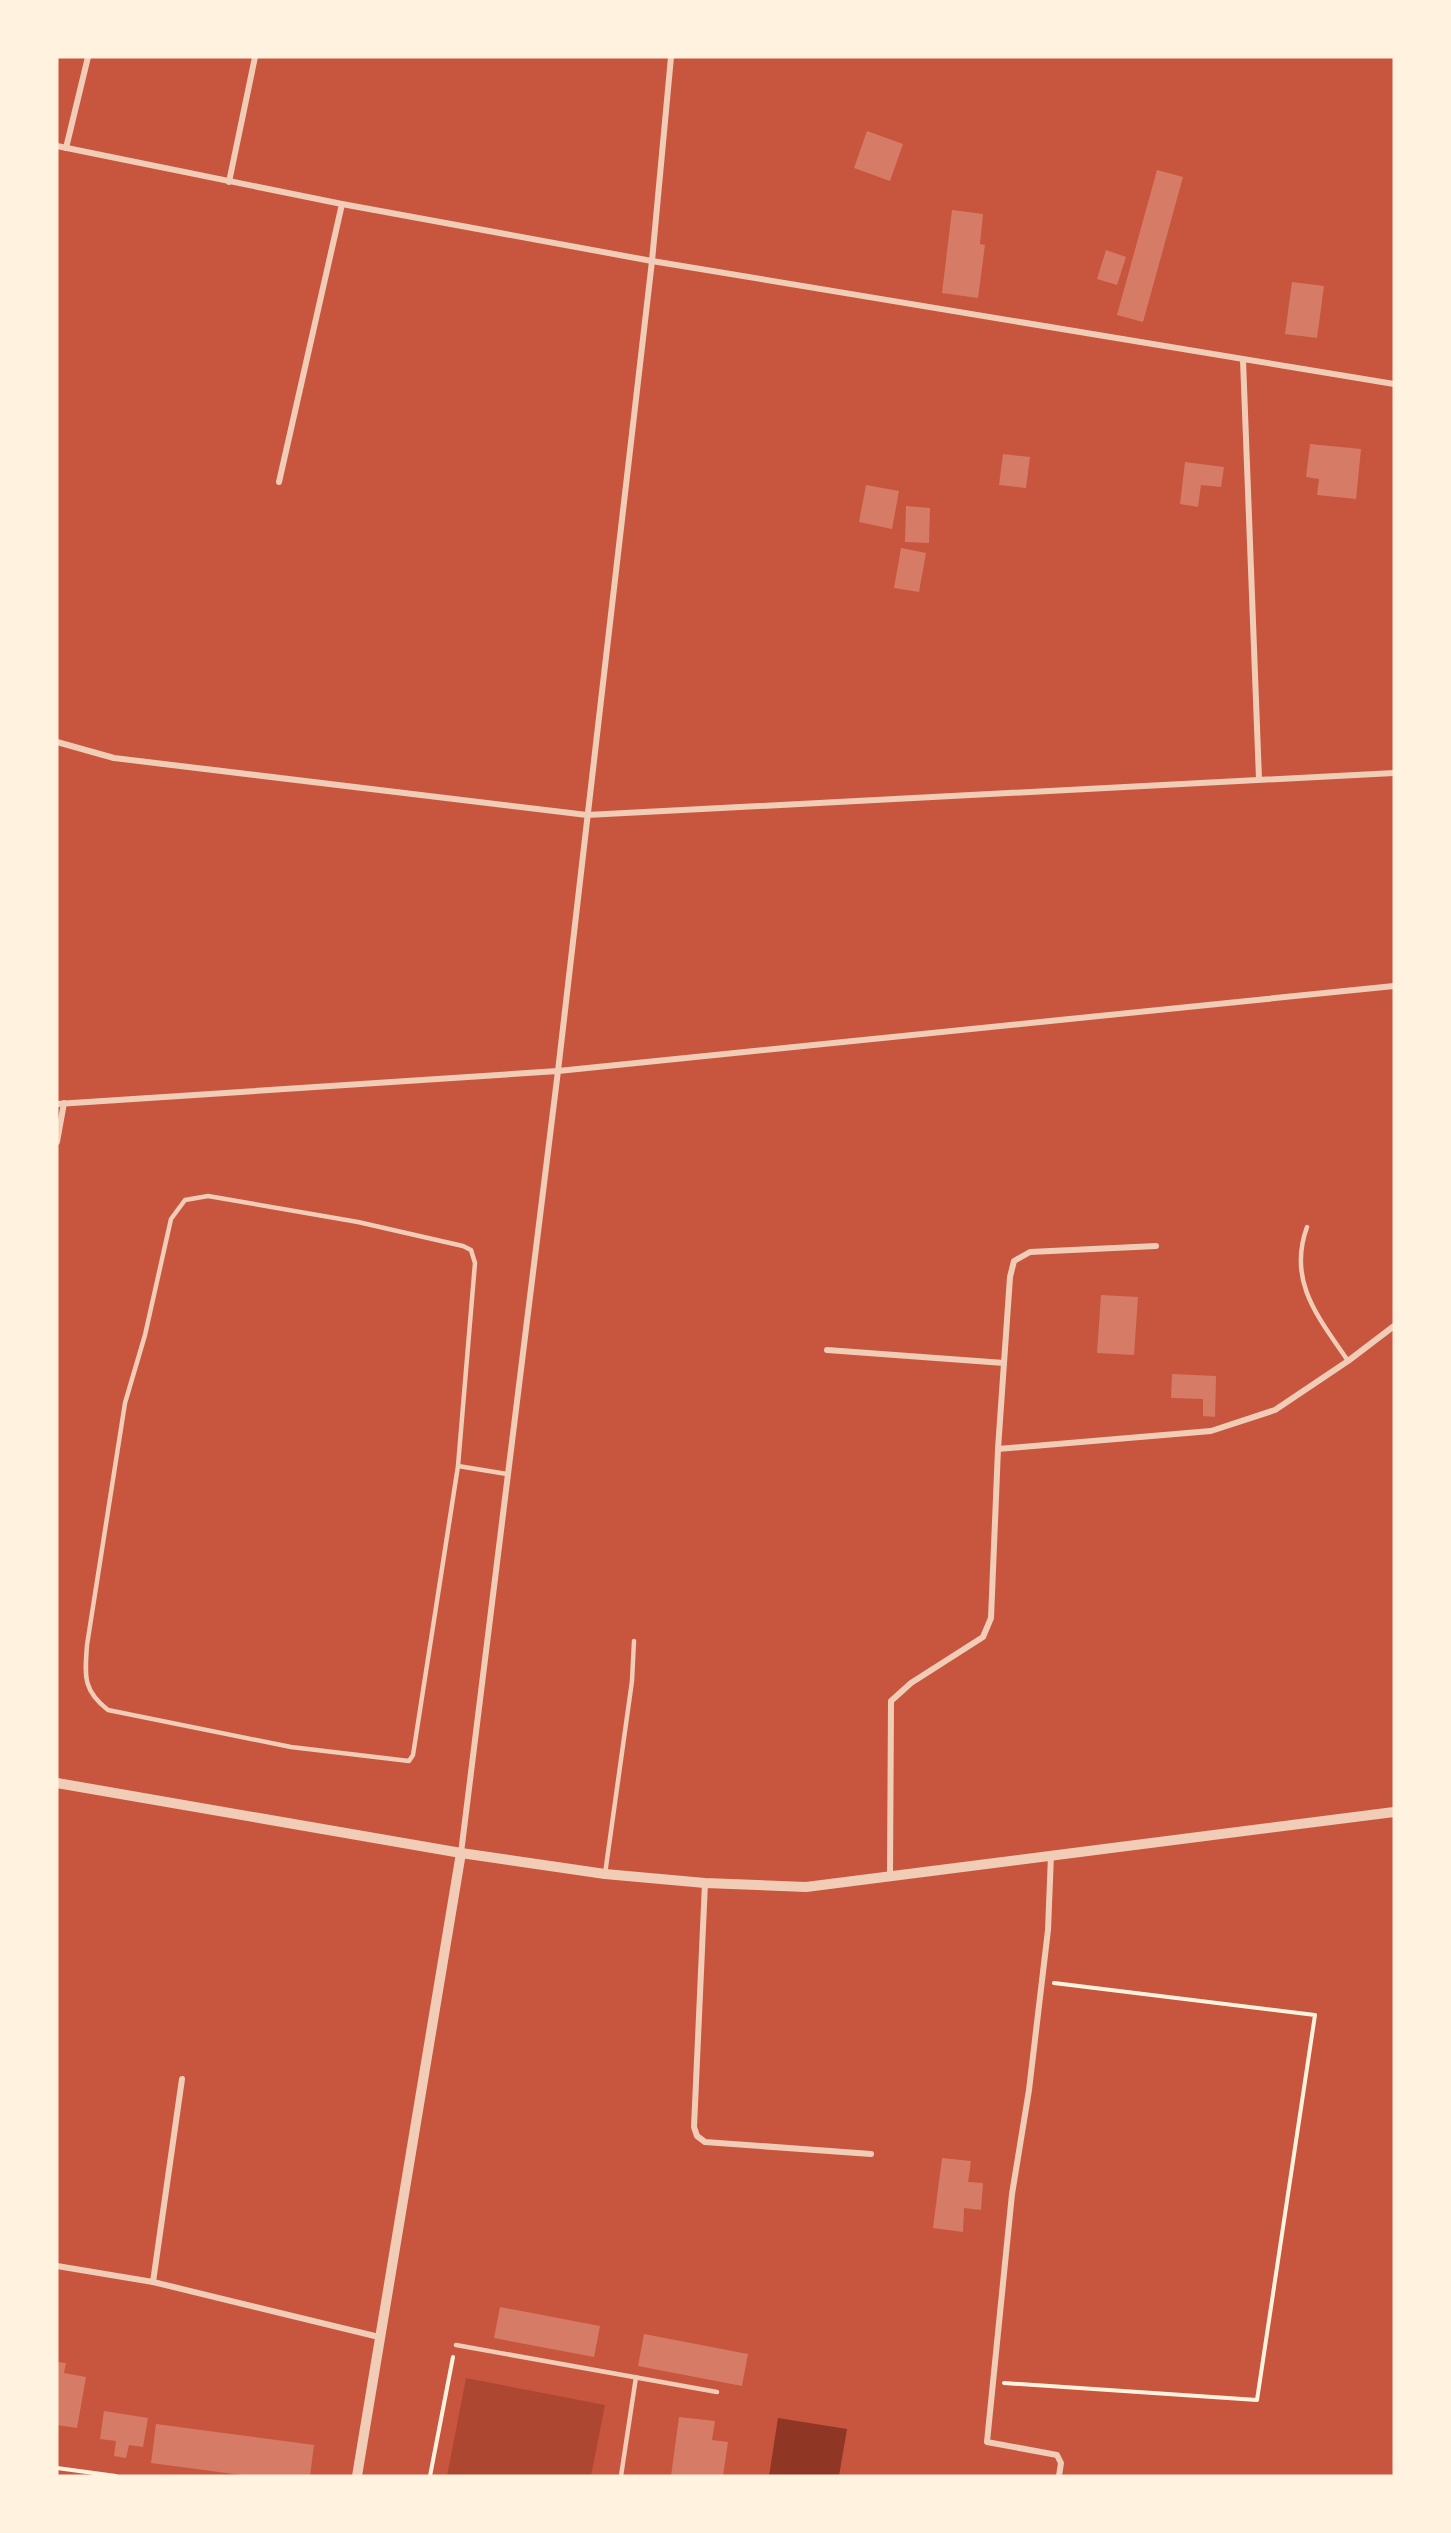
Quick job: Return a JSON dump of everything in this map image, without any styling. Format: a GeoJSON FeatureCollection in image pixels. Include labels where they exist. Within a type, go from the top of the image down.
{"type":"FeatureCollection","features":[{"type":"Feature","properties":{"kind":"street"},"geometry":{"type":"LineString","coordinates":[[66,147],[88,57]]}},
{"type":"Feature","properties":{"kind":"street"},"geometry":{"type":"LineString","coordinates":[[229,182],[255,57]]}},
{"type":"Feature","properties":{"kind":"street"},"geometry":{"type":"LineString","coordinates":[[357,2476],[461,1853],[558,1071],[652,261],[671,57]]}},
{"type":"Feature","properties":{"kind":"street"},"geometry":{"type":"LineString","coordinates":[[57,146],[342,204],[652,261],[1394,384]]}},
{"type":"Feature","properties":{"kind":"street"},"geometry":{"type":"LineString","coordinates":[[279,482],[342,204]]}},
{"type":"Feature","properties":{"kind":"street"},"geometry":{"type":"LineString","coordinates":[[1243,360],[1259,779]]}},
{"type":"Feature","properties":{"kind":"street"},"geometry":{"type":"LineString","coordinates":[[57,742],[114,758],[587,814],[1394,774]]}},
{"type":"Feature","properties":{"kind":"street"},"geometry":{"type":"LineString","coordinates":[[57,1142],[60,1103],[558,1071],[1394,986]]}},
{"type":"Feature","properties":{"kind":"street"},"geometry":{"type":"LineString","coordinates":[[890,1876],[891,1701],[911,1683],[983,1637],[991,1618],[998,1449],[1010,1277],[1014,1261],[1030,1252],[1156,1246]]}},
{"type":"Feature","properties":{"kind":"street"},"geometry":{"type":"LineString","coordinates":[[998,1449],[1211,1431],[1275,1410],[1348,1361],[1394,1326]]}},
{"type":"Feature","properties":{"kind":"street"},"geometry":{"type":"LineString","coordinates":[[827,1350],[1004,1363]]}},
{"type":"Feature","properties":{"kind":"street"},"geometry":{"type":"LineString","coordinates":[[57,1783],[461,1853],[605,1874],[705,1883],[806,1887],[1394,1812]]}},
{"type":"Feature","properties":{"kind":"street"},"geometry":{"type":"LineString","coordinates":[[1052,1854],[1048,1930],[1029,2090],[1012,2194],[987,2442],[1057,2455],[1061,2463],[1059,2476]]}},
{"type":"Feature","properties":{"kind":"street"},"geometry":{"type":"LineString","coordinates":[[705,1883],[694,2127],[697,2136],[705,2142],[870,2154]]}},
{"type":"Feature","properties":{"kind":"street"},"geometry":{"type":"LineString","coordinates":[[153,2282],[182,2079]]}},
{"type":"Feature","properties":{"kind":"street"},"geometry":{"type":"LineString","coordinates":[[57,2266],[153,2282],[379,2337]]}},
{"type":"Feature","properties":{"kind":"lane"},"geometry":{"type":"LineString","coordinates":[[208,1196],[346,1220],[463,1246],[471,1250],[475,1263],[458,1466],[413,1755],[409,1761],[291,1747],[108,1710],[95,1701],[85,1677],[87,1645],[125,1403],[145,1335],[171,1219],[185,1200],[208,1196]]}},
{"type":"Feature","properties":{"kind":"lane"},"geometry":{"type":"LineString","coordinates":[[1307,1227],[1301,1244],[1300,1264],[1303,1283],[1310,1304],[1348,1361]]}},
{"type":"Feature","properties":{"kind":"lane"},"geometry":{"type":"LineString","coordinates":[[458,1466],[507,1474]]}},
{"type":"Feature","properties":{"kind":"lane"},"geometry":{"type":"LineString","coordinates":[[605,1874],[632,1681],[633,1641]]}},
{"type":"Feature","properties":{"kind":"lane"},"geometry":{"type":"LineString","coordinates":[[456,2345],[717,2392]]}},
{"type":"Feature","properties":{"kind":"lane"},"geometry":{"type":"LineString","coordinates":[[621,2476],[636,2377]]}},
{"type":"Feature","properties":{"kind":"path"},"geometry":{"type":"LineString","coordinates":[[992,2382],[1257,2400],[1315,2015],[1041,1981]]}},
{"type":"Feature","properties":{"kind":"path"},"geometry":{"type":"LineString","coordinates":[[430,2476],[456,2345]]}},
{"type":"Feature","properties":{"kind":"path"},"geometry":{"type":"LineString","coordinates":[[57,2468],[76,2473],[116,2476]]}},
{"type":"Feature","properties":{"kind":"shaded area"},"geometry":{"type":"Polygon","coordinates":[[[466,2378],[605,2405],[591,2476],[447,2476],[466,2378]]]}},
{"type":"Feature","properties":{"kind":"shaded area"},"geometry":{"type":"Polygon","coordinates":[[[778,2418],[847,2429],[839,2476],[769,2476],[778,2418]]]}},
{"type":"Feature","properties":{"kind":"building"},"geometry":{"type":"Polygon","coordinates":[[[867,131],[903,144],[890,181],[854,168],[867,131]]]}},
{"type":"Feature","properties":{"kind":"building"},"geometry":{"type":"Polygon","coordinates":[[[1157,170],[1183,177],[1143,322],[1117,315],[1157,170]]]}},
{"type":"Feature","properties":{"kind":"building"},"geometry":{"type":"Polygon","coordinates":[[[952,210],[983,214],[980,244],[985,245],[978,298],[942,293],[952,210]]]}},
{"type":"Feature","properties":{"kind":"building"},"geometry":{"type":"Polygon","coordinates":[[[1106,250],[1126,257],[1117,285],[1097,279],[1106,250]]]}},
{"type":"Feature","properties":{"kind":"building"},"geometry":{"type":"Polygon","coordinates":[[[1292,282],[1324,286],[1317,338],[1285,334],[1292,282]]]}},
{"type":"Feature","properties":{"kind":"building"},"geometry":{"type":"Polygon","coordinates":[[[1310,444],[1361,449],[1356,499],[1317,495],[1319,479],[1306,477],[1310,444]]]}},
{"type":"Feature","properties":{"kind":"building"},"geometry":{"type":"Polygon","coordinates":[[[1003,454],[1030,457],[1026,488],[999,485],[1003,454]]]}},
{"type":"Feature","properties":{"kind":"building"},"geometry":{"type":"Polygon","coordinates":[[[1185,462],[1224,467],[1221,487],[1201,485],[1198,507],[1180,504],[1185,462]]]}},
{"type":"Feature","properties":{"kind":"building"},"geometry":{"type":"Polygon","coordinates":[[[866,485],[899,491],[892,529],[859,522],[866,485]]]}},
{"type":"Feature","properties":{"kind":"building"},"geometry":{"type":"Polygon","coordinates":[[[906,506],[930,508],[929,543],[905,542],[906,506]]]}},
{"type":"Feature","properties":{"kind":"building"},"geometry":{"type":"Polygon","coordinates":[[[901,548],[926,553],[919,592],[894,588],[901,548]]]}},
{"type":"Feature","properties":{"kind":"building"},"geometry":{"type":"Polygon","coordinates":[[[1101,1295],[1138,1297],[1134,1355],[1097,1353],[1101,1295]]]}},
{"type":"Feature","properties":{"kind":"building"},"geometry":{"type":"Polygon","coordinates":[[[1172,1374],[1216,1376],[1215,1417],[1203,1416],[1203,1399],[1171,1398],[1172,1374]]]}},
{"type":"Feature","properties":{"kind":"building"},"geometry":{"type":"Polygon","coordinates":[[[942,2158],[971,2161],[968,2182],[983,2183],[981,2210],[964,2208],[963,2232],[933,2228],[942,2158]]]}},
{"type":"Feature","properties":{"kind":"building"},"geometry":{"type":"Polygon","coordinates":[[[500,2307],[600,2326],[594,2357],[494,2338],[500,2307]]]}},
{"type":"Feature","properties":{"kind":"building"},"geometry":{"type":"Polygon","coordinates":[[[644,2334],[748,2354],[742,2386],[638,2366],[644,2334]]]}},
{"type":"Feature","properties":{"kind":"building"},"geometry":{"type":"Polygon","coordinates":[[[57,2362],[66,2363],[64,2373],[86,2377],[77,2428],[57,2425],[57,2362]]]}},
{"type":"Feature","properties":{"kind":"building"},"geometry":{"type":"Polygon","coordinates":[[[104,2411],[148,2418],[143,2447],[129,2445],[126,2458],[114,2456],[116,2441],[100,2439],[104,2411]]]}},
{"type":"Feature","properties":{"kind":"building"},"geometry":{"type":"Polygon","coordinates":[[[679,2417],[715,2421],[712,2440],[728,2442],[723,2476],[671,2476],[679,2417]]]}},
{"type":"Feature","properties":{"kind":"building"},"geometry":{"type":"Polygon","coordinates":[[[156,2424],[314,2445],[310,2476],[249,2476],[151,2463],[156,2424]]]}}]}
